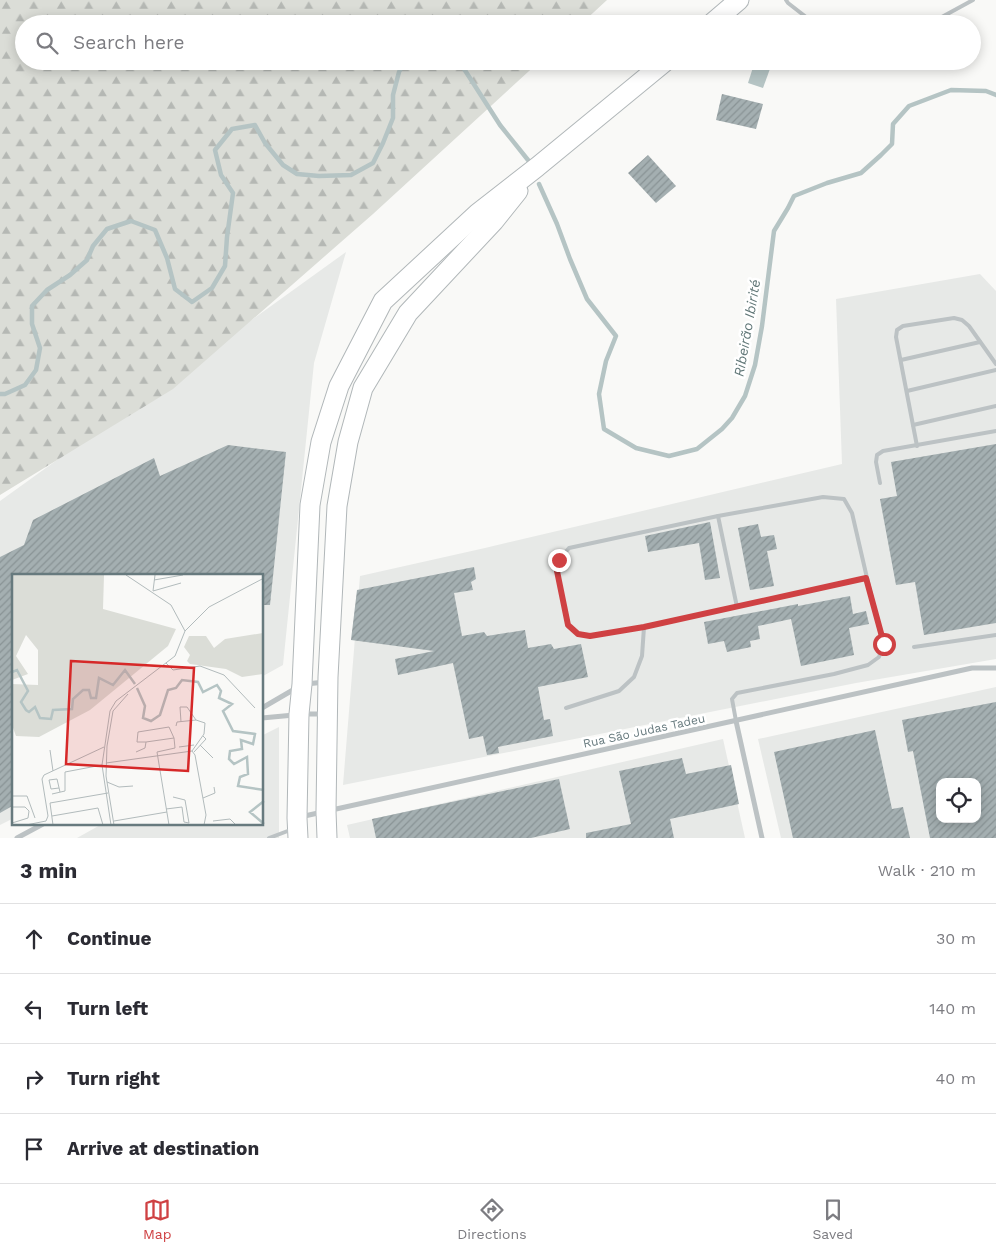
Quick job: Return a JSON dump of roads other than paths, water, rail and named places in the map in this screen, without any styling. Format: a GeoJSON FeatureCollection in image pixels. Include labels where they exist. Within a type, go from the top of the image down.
{"type":"FeatureCollection","features":[{"type":"Feature","properties":{"kind":"main road"},"geometry":{"type":"LineString","coordinates":[[722,15],[739,0]]}},
{"type":"Feature","properties":{"kind":"main road"},"geometry":{"type":"LineString","coordinates":[[297,828],[299,714],[310,505],[320,442],[339,386],[383,301],[478,212],[537,167],[655,70]]}},
{"type":"Feature","properties":{"kind":"main road"},"geometry":{"type":"LineString","coordinates":[[327,838],[327,713],[337,506],[348,442],[363,388],[408,313],[494,221],[537,167]]}},
{"type":"Feature","properties":{"kind":"main road"},"geometry":{"type":"LineString","coordinates":[[383,301],[408,313]]}},
{"type":"Feature","properties":{"kind":"street","name":"Rua São Judas Tadeu"},"geometry":{"type":"LineString","coordinates":[[297,828],[326,812],[972,668],[996,668]]}},
{"type":"Feature","properties":{"kind":"street"},"geometry":{"type":"LineString","coordinates":[[264,707],[302,684],[328,682]]}},
{"type":"Feature","properties":{"kind":"street"},"geometry":{"type":"LineString","coordinates":[[264,718],[327,713]]}},
{"type":"Feature","properties":{"kind":"street"},"geometry":{"type":"LineString","coordinates":[[736,720],[762,838]]}},
{"type":"Feature","properties":{"kind":"street"},"geometry":{"type":"LineString","coordinates":[[17,838],[39,826]]}},
{"type":"Feature","properties":{"kind":"lane"},"geometry":{"type":"LineString","coordinates":[[786,0],[803,15]]}},
{"type":"Feature","properties":{"kind":"lane"},"geometry":{"type":"LineString","coordinates":[[946,15],[973,0]]}},
{"type":"Feature","properties":{"kind":"lane"},"geometry":{"type":"LineString","coordinates":[[917,446],[896,337],[897,330],[903,326],[954,318],[962,320],[969,326],[996,364]]}},
{"type":"Feature","properties":{"kind":"lane"},"geometry":{"type":"LineString","coordinates":[[901,360],[980,342]]}},
{"type":"Feature","properties":{"kind":"lane"},"geometry":{"type":"LineString","coordinates":[[906,391],[996,370]]}},
{"type":"Feature","properties":{"kind":"lane"},"geometry":{"type":"LineString","coordinates":[[913,425],[996,406]]}},
{"type":"Feature","properties":{"kind":"lane"},"geometry":{"type":"LineString","coordinates":[[880,483],[876,462],[877,455],[883,451],[996,432]]}},
{"type":"Feature","properties":{"kind":"lane"},"geometry":{"type":"LineString","coordinates":[[736,720],[732,699],[737,693],[834,674],[868,665],[879,657],[884,644],[866,578],[852,513],[844,499],[823,497],[718,516],[569,548],[559,560],[557,571],[568,625],[578,634],[590,636],[644,627],[866,578]]}},
{"type":"Feature","properties":{"kind":"lane"},"geometry":{"type":"LineString","coordinates":[[718,516],[737,607]]}},
{"type":"Feature","properties":{"kind":"lane"},"geometry":{"type":"LineString","coordinates":[[566,708],[619,691],[634,677],[642,656],[644,627]]}},
{"type":"Feature","properties":{"kind":"lane"},"geometry":{"type":"LineString","coordinates":[[914,647],[996,635]]}},
{"type":"Feature","properties":{"kind":"lane"},"geometry":{"type":"LineString","coordinates":[[269,838],[297,828]]}},
{"type":"Feature","properties":{"kind":"waterway","name":"Ribeirão Ibirité"},"geometry":{"type":"LineString","coordinates":[[0,394],[5,394],[25,385],[36,370],[40,348],[32,324],[32,306],[47,290],[70,275],[87,260],[93,246],[107,229],[131,221],[155,230],[167,258],[175,289],[192,302],[212,288],[225,266],[233,193],[221,175],[215,150],[232,129],[255,125],[265,143],[283,165],[297,174],[319,176],[351,175],[373,163],[383,143],[393,118],[393,95],[400,70]]}},
{"type":"Feature","properties":{"kind":"waterway","name":"Ribeirão Ibirité"},"geometry":{"type":"LineString","coordinates":[[465,70],[500,125],[528,160]]}},
{"type":"Feature","properties":{"kind":"waterway","name":"Ribeirão Ibirité"},"geometry":{"type":"LineString","coordinates":[[539,184],[587,299],[616,336],[606,361],[599,394],[604,429],[636,448],[669,456],[697,449],[722,429],[732,418],[745,396],[755,365],[762,326],[774,231],[794,196],[827,183],[861,173],[892,144],[893,124],[909,106],[951,90],[986,91],[996,95]]}}]}
